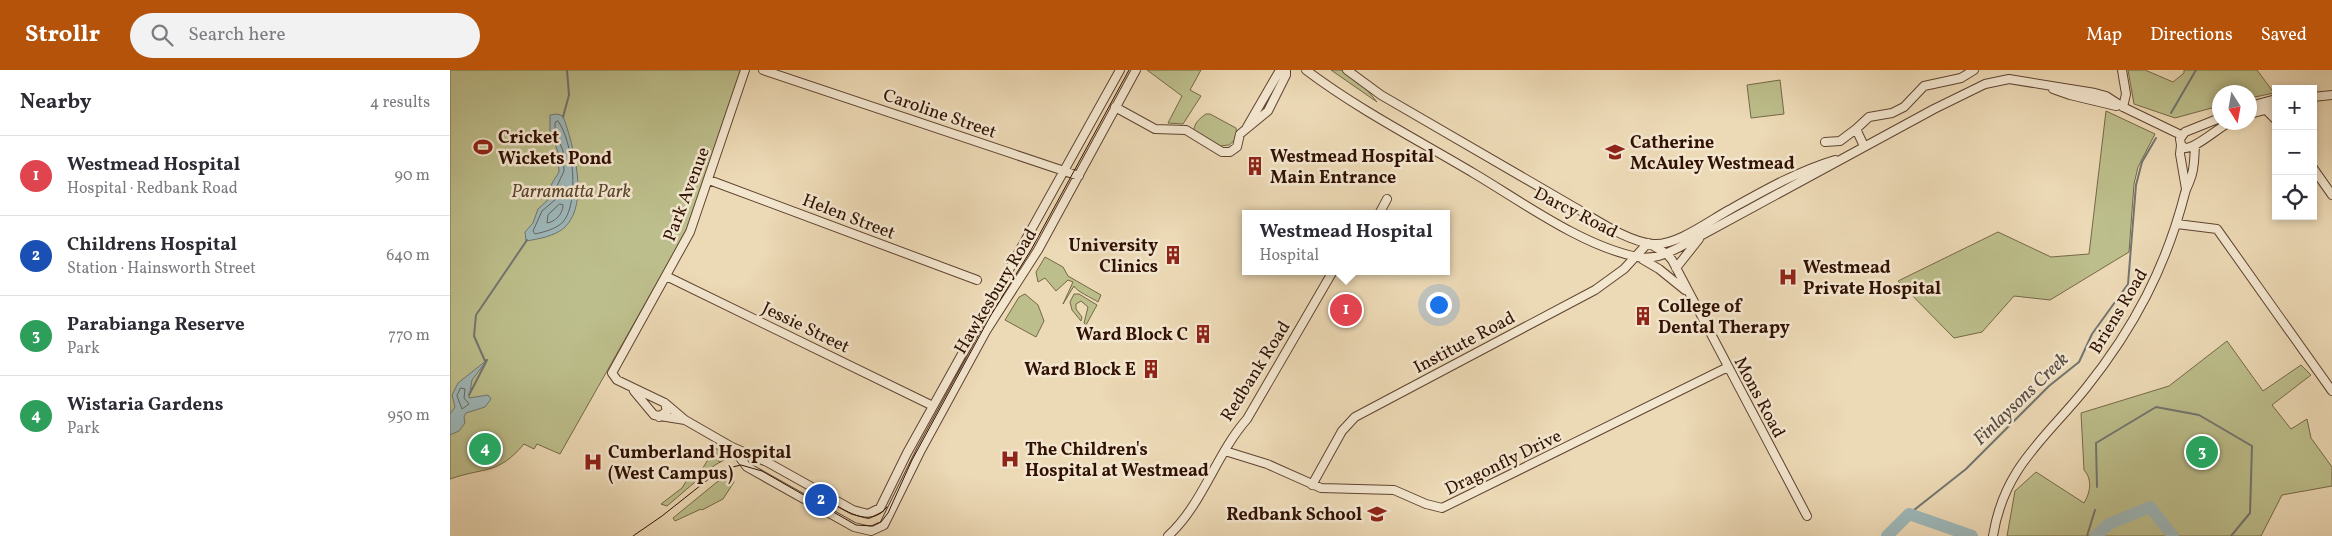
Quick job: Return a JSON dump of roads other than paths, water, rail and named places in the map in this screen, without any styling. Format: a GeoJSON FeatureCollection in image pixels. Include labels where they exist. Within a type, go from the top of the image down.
{"type":"FeatureCollection","features":[{"type":"Feature","properties":{"kind":"street","name":"Park Avenue"},"geometry":{"type":"LineString","coordinates":[[634,390],[617,380],[613,375],[614,369],[690,232],[745,70]]}},
{"type":"Feature","properties":{"kind":"street","name":"Caroline Street"},"geometry":{"type":"LineString","coordinates":[[763,70],[1078,176]]}},
{"type":"Feature","properties":{"kind":"street","name":"Hawkesbury Road"},"geometry":{"type":"LineString","coordinates":[[732,447],[754,455],[861,514],[871,513],[882,506],[907,453],[1120,70]]}},
{"type":"Feature","properties":{"kind":"street","name":"Hawkesbury Road"},"geometry":{"type":"LineString","coordinates":[[732,447],[747,467],[848,524],[866,531],[881,528],[891,514],[917,458],[986,331],[1038,250],[1136,70]]}},
{"type":"Feature","properties":{"kind":"street"},"geometry":{"type":"LineString","coordinates":[[1246,129],[1280,70]]}},
{"type":"Feature","properties":{"kind":"street"},"geometry":{"type":"LineString","coordinates":[[1115,107],[1155,129],[1186,130],[1226,152],[1238,147],[1240,134],[1268,111],[1286,75],[1286,70]]}},
{"type":"Feature","properties":{"kind":"street","name":"Darcy Road"},"geometry":{"type":"LineString","coordinates":[[1306,70],[1351,102],[1546,216],[1594,241],[1637,257],[1667,254],[1821,172],[1864,146],[1985,84],[2009,80],[2095,93],[2106,96],[2169,131],[2181,135]]}},
{"type":"Feature","properties":{"kind":"street","name":"Darcy Road"},"geometry":{"type":"LineString","coordinates":[[1347,70],[1382,95],[1574,208],[1605,225],[1648,243],[1671,241],[1817,165],[1842,158]]}},
{"type":"Feature","properties":{"kind":"street"},"geometry":{"type":"LineString","coordinates":[[1826,142],[1840,141],[1870,117],[1892,113],[1904,107],[1924,86],[1961,78],[1974,70]]}},
{"type":"Feature","properties":{"kind":"street"},"geometry":{"type":"LineString","coordinates":[[2008,70],[2009,80]]}},
{"type":"Feature","properties":{"kind":"street"},"geometry":{"type":"LineString","coordinates":[[2122,70],[2126,94],[2123,107]]}},
{"type":"Feature","properties":{"kind":"street"},"geometry":{"type":"LineString","coordinates":[[2317,97],[2332,95]]}},
{"type":"Feature","properties":{"kind":"street"},"geometry":{"type":"LineString","coordinates":[[2257,104],[2272,100]]}},
{"type":"Feature","properties":{"kind":"street"},"geometry":{"type":"LineString","coordinates":[[2257,111],[2272,107]]}},
{"type":"Feature","properties":{"kind":"street"},"geometry":{"type":"LineString","coordinates":[[2265,108],[2272,116]]}},
{"type":"Feature","properties":{"kind":"street"},"geometry":{"type":"LineString","coordinates":[[2212,121],[2181,135],[2181,145],[2188,149],[2218,130]]}},
{"type":"Feature","properties":{"kind":"street"},"geometry":{"type":"LineString","coordinates":[[1856,129],[1864,146]]}},
{"type":"Feature","properties":{"kind":"street"},"geometry":{"type":"LineString","coordinates":[[2190,132],[2195,135],[2196,145]]}},
{"type":"Feature","properties":{"kind":"street","name":"Briens Road"},"geometry":{"type":"LineString","coordinates":[[2181,145],[2180,154],[2186,189]]}},
{"type":"Feature","properties":{"kind":"street","name":"Briens Road"},"geometry":{"type":"LineString","coordinates":[[1993,536],[1995,522],[2004,493],[2019,466],[2086,389],[2120,344],[2158,275],[2177,224],[2186,189],[2191,178],[2196,145]]}},
{"type":"Feature","properties":{"kind":"street"},"geometry":{"type":"LineString","coordinates":[[2317,174],[2332,195]]}},
{"type":"Feature","properties":{"kind":"street"},"geometry":{"type":"LineString","coordinates":[[2321,179],[2332,179]]}},
{"type":"Feature","properties":{"kind":"street","name":"Helen Street"},"geometry":{"type":"LineString","coordinates":[[709,180],[977,280]]}},
{"type":"Feature","properties":{"kind":"street"},"geometry":{"type":"LineString","coordinates":[[1381,210],[1387,199]]}},
{"type":"Feature","properties":{"kind":"street"},"geometry":{"type":"LineString","coordinates":[[1728,210],[1739,211],[1766,201]]}},
{"type":"Feature","properties":{"kind":"street"},"geometry":{"type":"LineString","coordinates":[[2177,224],[2217,229],[2332,391]]}},
{"type":"Feature","properties":{"kind":"street"},"geometry":{"type":"LineString","coordinates":[[1676,268],[1702,235]]}},
{"type":"Feature","properties":{"kind":"street","name":"Institute Road"},"geometry":{"type":"LineString","coordinates":[[1312,485],[1342,431],[1355,417],[1594,290],[1637,257],[1648,243]]}},
{"type":"Feature","properties":{"kind":"street","name":"Mons Road"},"geometry":{"type":"LineString","coordinates":[[1648,243],[1667,254],[1676,268],[1807,516]]}},
{"type":"Feature","properties":{"kind":"street","name":"Mons Road"},"geometry":{"type":"LineString","coordinates":[[1637,257],[1659,269],[1687,291]]}},
{"type":"Feature","properties":{"kind":"street","name":"Redbank Road"},"geometry":{"type":"LineString","coordinates":[[1168,536],[1185,519],[1234,434],[1247,419],[1331,275]]}},
{"type":"Feature","properties":{"kind":"street","name":"Jessie Street"},"geometry":{"type":"LineString","coordinates":[[666,276],[933,406]]}},
{"type":"Feature","properties":{"kind":"street","name":"Dragonfly Drive"},"geometry":{"type":"LineString","coordinates":[[1225,451],[1267,464],[1312,485],[1330,489],[1394,490],[1435,507],[1447,507],[1728,367]]}},
{"type":"Feature","properties":{"kind":"street"},"geometry":{"type":"LineString","coordinates":[[634,390],[663,402],[686,420],[732,447]]}},
{"type":"Feature","properties":{"kind":"street"},"geometry":{"type":"LineString","coordinates":[[634,390],[656,415],[686,420]]}},
{"type":"Feature","properties":{"kind":"street"},"geometry":{"type":"LineString","coordinates":[[656,415],[666,413],[663,402]]}},
{"type":"Feature","properties":{"kind":"street"},"geometry":{"type":"LineString","coordinates":[[656,415],[653,403],[663,402]]}},
{"type":"Feature","properties":{"kind":"water"},"geometry":{"type":"Polygon","coordinates":[[[557,114],[563,116],[575,157],[578,189],[577,203],[573,216],[565,227],[557,233],[526,241],[525,232],[533,223],[538,209],[551,197],[551,185],[559,172],[558,152],[550,131],[550,115],[557,114]]]}},
{"type":"Feature","properties":{"kind":"water"},"geometry":{"type":"Polygon","coordinates":[[[487,360],[472,380],[469,398],[488,395],[491,399],[485,407],[466,413],[464,417],[465,423],[459,431],[450,435],[450,414],[455,407],[452,395],[458,383],[487,360]]]}},
{"type":"Feature","properties":{"kind":"waterway"},"geometry":{"type":"LineString","coordinates":[[563,117],[569,95],[567,70]]}},
{"type":"Feature","properties":{"kind":"waterway","name":"Finlaysons Creek"},"geometry":{"type":"LineString","coordinates":[[2171,113],[2196,70]]}},
{"type":"Feature","properties":{"kind":"waterway","name":"Finlaysons Creek"},"geometry":{"type":"LineString","coordinates":[[1909,514],[1966,469],[2049,386],[2079,362],[2092,334],[2128,284],[2136,185],[2142,162],[2156,138]]}},
{"type":"Feature","properties":{"kind":"waterway"},"geometry":{"type":"LineString","coordinates":[[469,395],[487,360],[485,361],[474,336],[476,315],[527,240]]}},
{"type":"Feature","properties":{"kind":"waterway"},"geometry":{"type":"LineString","coordinates":[[2097,487],[2096,443],[2156,407],[2199,415],[2252,446],[2250,513],[2231,536]]}},
{"type":"Feature","properties":{"kind":"waterway"},"geometry":{"type":"LineString","coordinates":[[2096,536],[2109,524],[2150,507],[2173,536]]}},
{"type":"Feature","properties":{"kind":"waterway"},"geometry":{"type":"LineString","coordinates":[[2087,536],[2095,510]]}},
{"type":"Feature","properties":{"kind":"waterway"},"geometry":{"type":"LineString","coordinates":[[1887,536],[1909,514],[1972,536]]}},
{"type":"Feature","properties":{"kind":"tram line"},"geometry":{"type":"LineString","coordinates":[[633,536],[662,516],[720,470],[741,465],[762,471],[856,525],[873,526],[881,522],[888,513],[912,460],[992,313],[1031,250],[1129,70]]}},
{"type":"Feature","properties":{"kind":"tram line"},"geometry":{"type":"LineString","coordinates":[[825,499],[848,512],[864,517],[880,514],[887,507]]}},
{"type":"Feature","properties":{"kind":"place","name":"Cricket Wickets Pond"},"geometry":{"type":"Point","coordinates":[483,147]}},
{"type":"Feature","properties":{"kind":"place","name":"Catherine McAuley Westmead"},"geometry":{"type":"Point","coordinates":[1615,152]}},
{"type":"Feature","properties":{"kind":"place","name":"Westmead Hospital Main Entrance"},"geometry":{"type":"Point","coordinates":[1255,166]}},
{"type":"Feature","properties":{"kind":"place","name":"University Clinics"},"geometry":{"type":"Point","coordinates":[1173,255]}},
{"type":"Feature","properties":{"kind":"place","name":"Westmead Private Hospital"},"geometry":{"type":"Point","coordinates":[1788,277]}},
{"type":"Feature","properties":{"kind":"place","name":"Westmead Hospital"},"geometry":{"type":"Point","coordinates":[1346,310]}},
{"type":"Feature","properties":{"kind":"place","name":"College of Dental Therapy"},"geometry":{"type":"Point","coordinates":[1643,316]}},
{"type":"Feature","properties":{"kind":"place","name":"Ward Block C"},"geometry":{"type":"Point","coordinates":[1203,334]}},
{"type":"Feature","properties":{"kind":"place","name":"Ward Block E"},"geometry":{"type":"Point","coordinates":[1151,369]}},
{"type":"Feature","properties":{"kind":"place","name":"Wistaria Gardens"},"geometry":{"type":"Point","coordinates":[485,449]}},
{"type":"Feature","properties":{"kind":"place","name":"Parabianga Reserve"},"geometry":{"type":"Point","coordinates":[2202,452]}},
{"type":"Feature","properties":{"kind":"place","name":"The Children's Hospital at Westmead"},"geometry":{"type":"Point","coordinates":[1010,459]}},
{"type":"Feature","properties":{"kind":"place","name":"Cumberland Hospital (West Campus)"},"geometry":{"type":"Point","coordinates":[593,462]}},
{"type":"Feature","properties":{"kind":"place","name":"Childrens Hospital"},"geometry":{"type":"Point","coordinates":[821,500]}},
{"type":"Feature","properties":{"kind":"place","name":"Redbank School"},"geometry":{"type":"Point","coordinates":[1377,514]}},
{"type":"Feature","properties":{"kind":"park label","name":"Parramatta Park"},"geometry":{"type":"Point","coordinates":[571,191]}}]}
